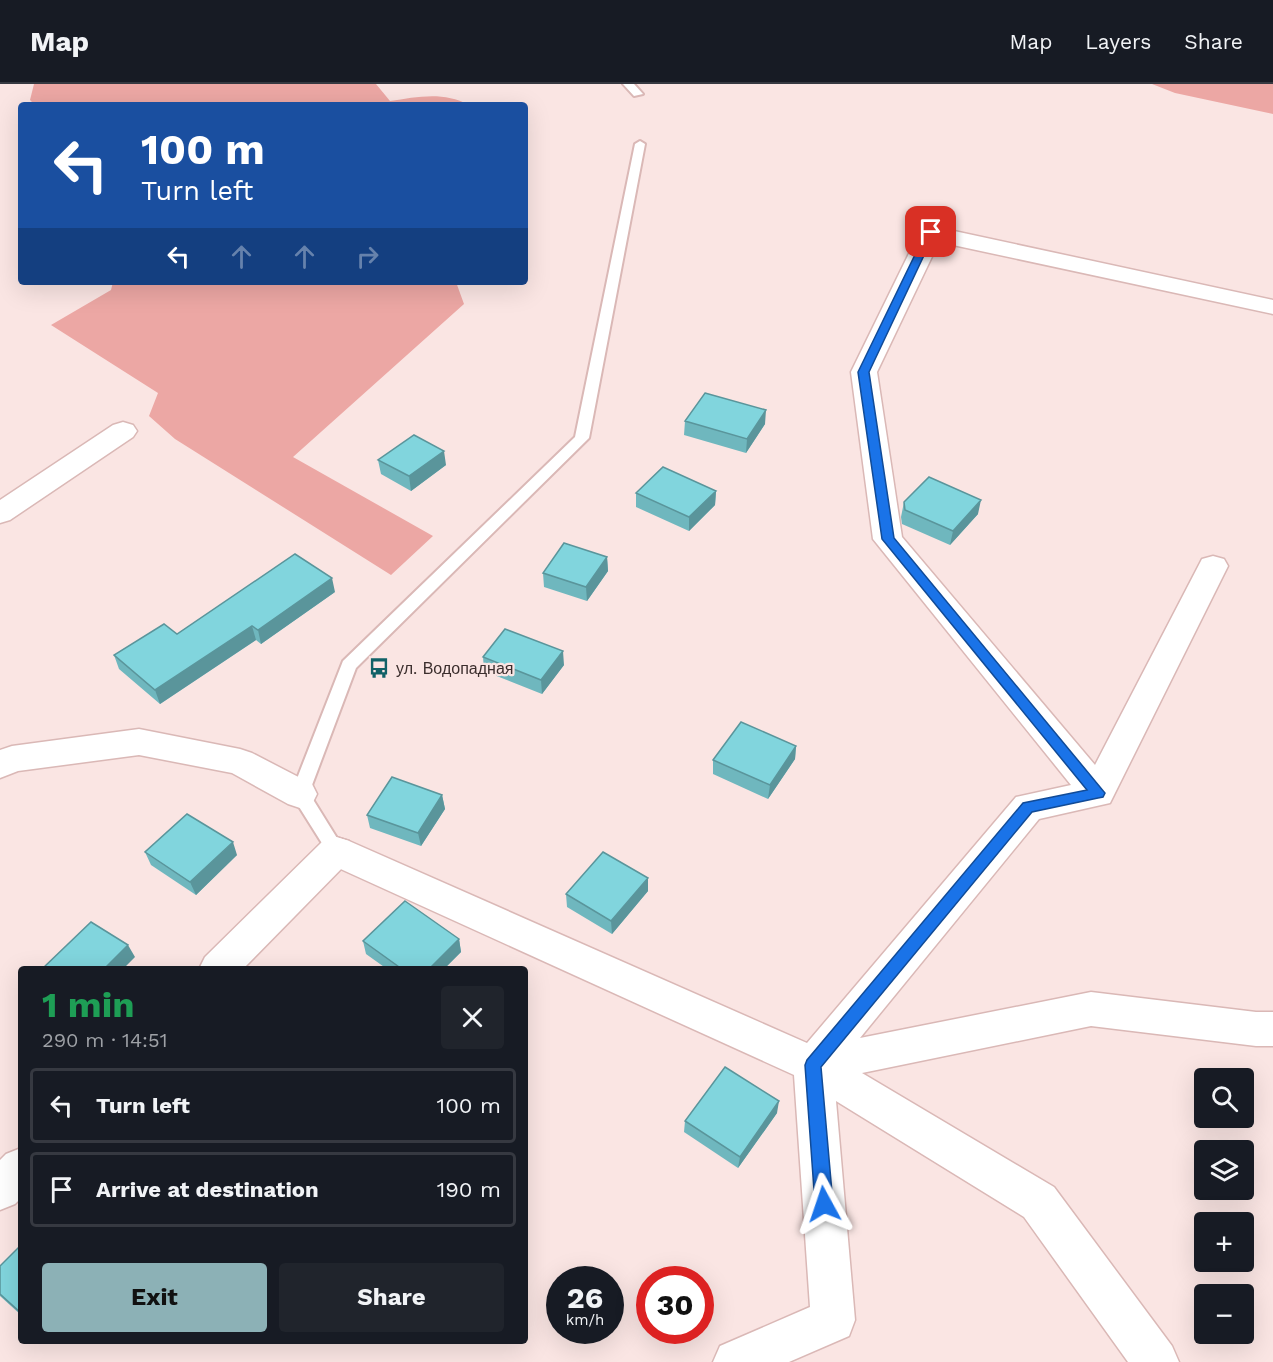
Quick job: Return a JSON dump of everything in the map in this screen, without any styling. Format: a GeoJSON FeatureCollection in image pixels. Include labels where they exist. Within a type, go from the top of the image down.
{"type":"FeatureCollection","features":[{"type":"Feature","properties":{"kind":"street"},"geometry":{"type":"LineString","coordinates":[[1098,793],[888,539],[864,372],[931,232],[1273,307]]}},
{"type":"Feature","properties":{"kind":"street"},"geometry":{"type":"LineString","coordinates":[[0,513],[123,430]]}},
{"type":"Feature","properties":{"kind":"street"},"geometry":{"type":"LineString","coordinates":[[1098,793],[1213,566]]}},
{"type":"Feature","properties":{"kind":"street"},"geometry":{"type":"LineString","coordinates":[[0,765],[12,759],[139,742],[240,762],[300,794]]}},
{"type":"Feature","properties":{"kind":"street"},"geometry":{"type":"LineString","coordinates":[[736,1362],[833,1320],[813,1065],[1028,807],[1098,793]]}},
{"type":"Feature","properties":{"kind":"street"},"geometry":{"type":"LineString","coordinates":[[221,966],[336,850],[813,1065],[1039,1202],[1156,1362]]}},
{"type":"Feature","properties":{"kind":"street"},"geometry":{"type":"LineString","coordinates":[[813,1065],[1091,1009],[1267,1025]]}},
{"type":"Feature","properties":{"kind":"street"},"geometry":{"type":"LineString","coordinates":[[0,1190],[18,1171]]}},
{"type":"Feature","properties":{"kind":"lane"},"geometry":{"type":"LineString","coordinates":[[628,84],[638,94]]}},
{"type":"Feature","properties":{"kind":"lane"},"geometry":{"type":"LineString","coordinates":[[336,850],[300,794],[349,665],[582,438],[640,144]]}},
{"type":"Feature","properties":{"kind":"shaded area"},"geometry":{"type":"Polygon","coordinates":[[[34,84],[376,84],[390,101],[440,97],[462,102],[32,102],[30,100],[34,84]]]}},
{"type":"Feature","properties":{"kind":"shaded area"},"geometry":{"type":"Polygon","coordinates":[[[1152,84],[1273,84],[1273,114],[1175,93],[1152,84]]]}},
{"type":"Feature","properties":{"kind":"shaded area"},"geometry":{"type":"Polygon","coordinates":[[[112,285],[457,285],[464,304],[293,457],[433,536],[391,575],[175,439],[149,416],[158,393],[51,325],[111,290],[112,285]]]}},
{"type":"Feature","properties":{"kind":"building"},"geometry":{"type":"Polygon","coordinates":[[[705,393],[766,410],[747,439],[685,421],[705,393]]]}},
{"type":"Feature","properties":{"kind":"building"},"geometry":{"type":"Polygon","coordinates":[[[414,435],[444,451],[409,476],[378,460],[414,435]]]}},
{"type":"Feature","properties":{"kind":"building"},"geometry":{"type":"Polygon","coordinates":[[[663,467],[716,491],[689,517],[636,493],[663,467]]]}},
{"type":"Feature","properties":{"kind":"building"},"geometry":{"type":"Polygon","coordinates":[[[929,477],[981,500],[953,531],[905,510],[904,502],[929,477]]]}},
{"type":"Feature","properties":{"kind":"building"},"geometry":{"type":"Polygon","coordinates":[[[564,543],[607,557],[586,587],[543,573],[564,543]]]}},
{"type":"Feature","properties":{"kind":"building"},"geometry":{"type":"Polygon","coordinates":[[[295,554],[332,578],[258,630],[252,626],[155,690],[114,655],[164,624],[177,634],[295,554]]]}},
{"type":"Feature","properties":{"kind":"building"},"geometry":{"type":"Polygon","coordinates":[[[505,629],[563,651],[541,680],[483,657],[505,629]]]}},
{"type":"Feature","properties":{"kind":"building"},"geometry":{"type":"Polygon","coordinates":[[[741,722],[796,746],[770,785],[713,760],[741,722]]]}},
{"type":"Feature","properties":{"kind":"building"},"geometry":{"type":"Polygon","coordinates":[[[392,777],[442,795],[418,833],[367,815],[392,777]]]}},
{"type":"Feature","properties":{"kind":"building"},"geometry":{"type":"Polygon","coordinates":[[[187,814],[233,842],[190,882],[145,852],[187,814]]]}},
{"type":"Feature","properties":{"kind":"building"},"geometry":{"type":"Polygon","coordinates":[[[603,852],[648,878],[611,921],[566,894],[603,852]]]}},
{"type":"Feature","properties":{"kind":"building"},"geometry":{"type":"Polygon","coordinates":[[[405,901],[459,939],[432,966],[398,966],[363,941],[405,901]]]}},
{"type":"Feature","properties":{"kind":"building"},"geometry":{"type":"Polygon","coordinates":[[[91,922],[128,945],[107,966],[45,966],[91,922]]]}},
{"type":"Feature","properties":{"kind":"building"},"geometry":{"type":"Polygon","coordinates":[[[725,1067],[779,1101],[740,1157],[685,1121],[725,1067]]]}},
{"type":"Feature","properties":{"kind":"building"},"geometry":{"type":"Polygon","coordinates":[[[18,1248],[18,1310],[0,1294],[0,1266],[18,1248]]]}},
{"type":"Feature","properties":{"kind":"place","name":"ул. Водопадная"},"geometry":{"type":"Point","coordinates":[379,668]}},
{"type":"Feature","properties":{"kind":"route"},"geometry":{"type":"LineString","coordinates":[[824,1204],[813,1065],[1028,807],[1098,793],[888,539],[864,372],[931,232]]}}]}
